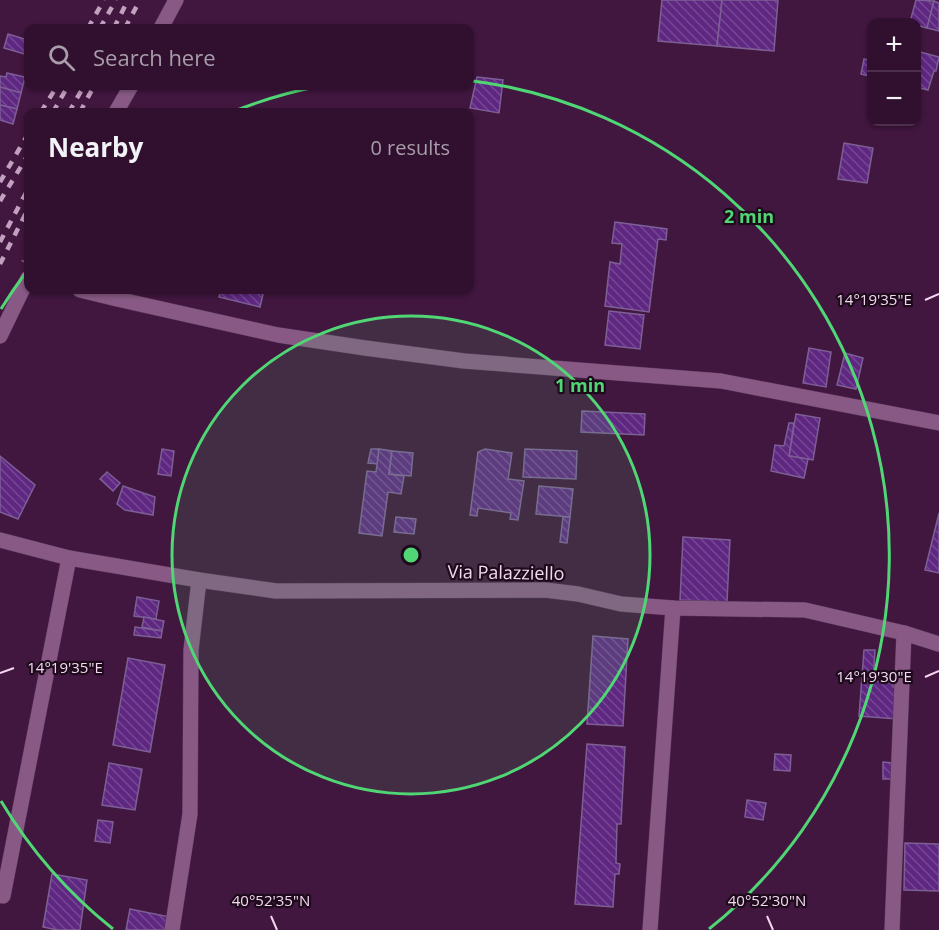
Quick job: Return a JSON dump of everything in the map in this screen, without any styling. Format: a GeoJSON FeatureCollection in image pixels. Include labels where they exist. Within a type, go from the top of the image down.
{"type":"FeatureCollection","features":[{"type":"Feature","properties":{"kind":"street"},"geometry":{"type":"LineString","coordinates":[[163,24],[176,0]]}},
{"type":"Feature","properties":{"kind":"street"},"geometry":{"type":"LineString","coordinates":[[118,108],[129,90]]}},
{"type":"Feature","properties":{"kind":"street"},"geometry":{"type":"LineString","coordinates":[[0,336],[24,286]]}},
{"type":"Feature","properties":{"kind":"street"},"geometry":{"type":"LineString","coordinates":[[96,294],[300,338],[464,361],[721,381],[939,423]]}},
{"type":"Feature","properties":{"kind":"street","name":"Via Palazziello"},"geometry":{"type":"LineString","coordinates":[[0,540],[69,558],[276,591],[545,590],[578,594],[621,604],[673,608],[805,610],[904,633],[939,644]]}},
{"type":"Feature","properties":{"kind":"street"},"geometry":{"type":"LineString","coordinates":[[3,896],[69,558]]}},
{"type":"Feature","properties":{"kind":"street"},"geometry":{"type":"LineString","coordinates":[[172,930],[190,813],[191,650],[199,580]]}},
{"type":"Feature","properties":{"kind":"street"},"geometry":{"type":"LineString","coordinates":[[650,930],[673,608]]}},
{"type":"Feature","properties":{"kind":"street"},"geometry":{"type":"LineString","coordinates":[[892,930],[904,633]]}},
{"type":"Feature","properties":{"kind":"building"},"geometry":{"type":"Polygon","coordinates":[[[662,0],[722,0],[717,46],[658,41],[662,0]]]}},
{"type":"Feature","properties":{"kind":"building"},"geometry":{"type":"Polygon","coordinates":[[[722,0],[778,0],[774,51],[717,46],[722,0]]]}},
{"type":"Feature","properties":{"kind":"building"},"geometry":{"type":"Polygon","coordinates":[[[916,0],[934,1],[927,28],[921,26],[921,18],[911,18],[916,0]]]}},
{"type":"Feature","properties":{"kind":"building"},"geometry":{"type":"Polygon","coordinates":[[[934,1],[939,3],[939,31],[927,28],[934,1]]]}},
{"type":"Feature","properties":{"kind":"building"},"geometry":{"type":"Polygon","coordinates":[[[8,34],[24,39],[24,54],[4,48],[8,34]]]}},
{"type":"Feature","properties":{"kind":"building"},"geometry":{"type":"Polygon","coordinates":[[[921,52],[939,57],[928,90],[921,88],[921,52]]]}},
{"type":"Feature","properties":{"kind":"building"},"geometry":{"type":"Polygon","coordinates":[[[864,59],[867,60],[867,76],[861,74],[864,59]]]}},
{"type":"Feature","properties":{"kind":"building"},"geometry":{"type":"Polygon","coordinates":[[[7,73],[24,77],[21,93],[0,87],[0,76],[6,77],[7,73]]]}},
{"type":"Feature","properties":{"kind":"building"},"geometry":{"type":"Polygon","coordinates":[[[477,77],[503,80],[499,113],[470,108],[477,77]]]}},
{"type":"Feature","properties":{"kind":"building"},"geometry":{"type":"Polygon","coordinates":[[[0,87],[21,93],[17,109],[0,105],[0,87]]]}},
{"type":"Feature","properties":{"kind":"building"},"geometry":{"type":"Polygon","coordinates":[[[0,105],[17,109],[13,124],[0,120],[0,105]]]}},
{"type":"Feature","properties":{"kind":"building"},"geometry":{"type":"Polygon","coordinates":[[[844,143],[873,148],[867,183],[838,179],[844,143]]]}},
{"type":"Feature","properties":{"kind":"building"},"geometry":{"type":"Polygon","coordinates":[[[615,222],[667,229],[666,240],[658,239],[649,312],[605,306],[610,262],[620,264],[622,244],[612,243],[615,222]]]}},
{"type":"Feature","properties":{"kind":"building"},"geometry":{"type":"Polygon","coordinates":[[[220,294],[263,294],[260,307],[219,297],[220,294]]]}},
{"type":"Feature","properties":{"kind":"building"},"geometry":{"type":"Polygon","coordinates":[[[609,311],[644,315],[640,349],[605,345],[609,311]]]}},
{"type":"Feature","properties":{"kind":"building"},"geometry":{"type":"Polygon","coordinates":[[[809,348],[831,352],[826,387],[803,383],[809,348]]]}},
{"type":"Feature","properties":{"kind":"building"},"geometry":{"type":"Polygon","coordinates":[[[845,353],[863,358],[856,389],[837,385],[845,353]]]}},
{"type":"Feature","properties":{"kind":"building"},"geometry":{"type":"Polygon","coordinates":[[[582,411],[645,414],[644,435],[581,432],[582,411]]]}},
{"type":"Feature","properties":{"kind":"building"},"geometry":{"type":"Polygon","coordinates":[[[796,414],[820,418],[813,460],[789,456],[796,414]]]}},
{"type":"Feature","properties":{"kind":"building"},"geometry":{"type":"Polygon","coordinates":[[[789,423],[794,423],[789,456],[808,459],[804,478],[771,471],[775,445],[784,446],[789,423]]]}},
{"type":"Feature","properties":{"kind":"building"},"geometry":{"type":"Polygon","coordinates":[[[162,449],[174,451],[171,476],[158,474],[162,449]]]}},
{"type":"Feature","properties":{"kind":"building"},"geometry":{"type":"Polygon","coordinates":[[[371,449],[379,449],[378,464],[368,463],[371,449]]]}},
{"type":"Feature","properties":{"kind":"building"},"geometry":{"type":"Polygon","coordinates":[[[379,449],[392,451],[389,474],[404,476],[401,494],[388,492],[382,536],[359,533],[367,471],[376,472],[379,449]]]}},
{"type":"Feature","properties":{"kind":"building"},"geometry":{"type":"Polygon","coordinates":[[[485,449],[512,453],[508,479],[524,481],[518,520],[510,519],[511,513],[478,508],[477,516],[470,515],[478,452],[485,449]]]}},
{"type":"Feature","properties":{"kind":"building"},"geometry":{"type":"Polygon","coordinates":[[[525,449],[577,451],[576,479],[523,477],[525,449]]]}},
{"type":"Feature","properties":{"kind":"building"},"geometry":{"type":"Polygon","coordinates":[[[392,451],[413,453],[411,476],[389,474],[392,451]]]}},
{"type":"Feature","properties":{"kind":"building"},"geometry":{"type":"Polygon","coordinates":[[[0,456],[35,485],[18,519],[0,512],[0,456]]]}},
{"type":"Feature","properties":{"kind":"building"},"geometry":{"type":"Polygon","coordinates":[[[107,472],[120,483],[113,491],[100,479],[107,472]]]}},
{"type":"Feature","properties":{"kind":"building"},"geometry":{"type":"Polygon","coordinates":[[[123,486],[155,497],[153,515],[125,510],[117,504],[123,486]]]}},
{"type":"Feature","properties":{"kind":"building"},"geometry":{"type":"Polygon","coordinates":[[[539,486],[573,489],[570,517],[536,514],[539,486]]]}},
{"type":"Feature","properties":{"kind":"building"},"geometry":{"type":"Polygon","coordinates":[[[939,513],[939,573],[925,570],[939,513]]]}},
{"type":"Feature","properties":{"kind":"building"},"geometry":{"type":"Polygon","coordinates":[[[396,517],[416,519],[414,534],[394,532],[396,517]]]}},
{"type":"Feature","properties":{"kind":"building"},"geometry":{"type":"Polygon","coordinates":[[[563,517],[570,517],[567,543],[560,542],[563,517]]]}},
{"type":"Feature","properties":{"kind":"building"},"geometry":{"type":"Polygon","coordinates":[[[683,537],[730,540],[727,602],[680,600],[683,537]]]}},
{"type":"Feature","properties":{"kind":"building"},"geometry":{"type":"Polygon","coordinates":[[[137,597],[159,601],[156,619],[134,616],[137,597]]]}},
{"type":"Feature","properties":{"kind":"building"},"geometry":{"type":"Polygon","coordinates":[[[144,617],[164,621],[162,631],[142,627],[144,617]]]}},
{"type":"Feature","properties":{"kind":"building"},"geometry":{"type":"Polygon","coordinates":[[[135,627],[162,631],[161,638],[134,635],[135,627]]]}},
{"type":"Feature","properties":{"kind":"building"},"geometry":{"type":"Polygon","coordinates":[[[593,636],[628,639],[623,726],[587,724],[593,636]]]}},
{"type":"Feature","properties":{"kind":"building"},"geometry":{"type":"Polygon","coordinates":[[[864,650],[875,650],[873,681],[893,683],[893,687],[899,687],[897,719],[859,716],[864,650]]]}},
{"type":"Feature","properties":{"kind":"building"},"geometry":{"type":"Polygon","coordinates":[[[128,658],[165,665],[150,752],[113,745],[128,658]]]}},
{"type":"Feature","properties":{"kind":"building"},"geometry":{"type":"Polygon","coordinates":[[[587,744],[625,747],[621,824],[617,824],[616,863],[620,864],[619,874],[615,874],[613,907],[575,904],[587,744]]]}},
{"type":"Feature","properties":{"kind":"building"},"geometry":{"type":"Polygon","coordinates":[[[775,754],[791,755],[790,771],[774,770],[775,754]]]}},
{"type":"Feature","properties":{"kind":"building"},"geometry":{"type":"Polygon","coordinates":[[[883,762],[893,763],[893,779],[883,779],[883,762]]]}},
{"type":"Feature","properties":{"kind":"building"},"geometry":{"type":"Polygon","coordinates":[[[109,763],[142,769],[135,810],[102,805],[109,763]]]}},
{"type":"Feature","properties":{"kind":"building"},"geometry":{"type":"Polygon","coordinates":[[[747,800],[766,803],[763,820],[745,817],[747,800]]]}},
{"type":"Feature","properties":{"kind":"building"},"geometry":{"type":"Polygon","coordinates":[[[98,820],[113,822],[110,843],[95,841],[98,820]]]}},
{"type":"Feature","properties":{"kind":"building"},"geometry":{"type":"Polygon","coordinates":[[[905,843],[939,844],[939,891],[904,890],[905,843]]]}},
{"type":"Feature","properties":{"kind":"building"},"geometry":{"type":"Polygon","coordinates":[[[52,874],[87,880],[80,930],[57,930],[43,927],[52,874]]]}},
{"type":"Feature","properties":{"kind":"building"},"geometry":{"type":"Polygon","coordinates":[[[130,909],[170,917],[167,930],[126,930],[130,909]]]}},
{"type":"Feature","properties":{"kind":"railway"},"geometry":{"type":"LineString","coordinates":[[90,24],[104,0]]}},
{"type":"Feature","properties":{"kind":"railway"},"geometry":{"type":"LineString","coordinates":[[102,24],[116,0]]}},
{"type":"Feature","properties":{"kind":"railway"},"geometry":{"type":"LineString","coordinates":[[116,24],[128,0]]}},
{"type":"Feature","properties":{"kind":"railway"},"geometry":{"type":"LineString","coordinates":[[127,24],[140,0]]}},
{"type":"Feature","properties":{"kind":"railway"},"geometry":{"type":"LineString","coordinates":[[43,108],[55,90]]}},
{"type":"Feature","properties":{"kind":"railway"},"geometry":{"type":"LineString","coordinates":[[55,108],[66,90]]}},
{"type":"Feature","properties":{"kind":"railway"},"geometry":{"type":"LineString","coordinates":[[71,108],[82,90]]}},
{"type":"Feature","properties":{"kind":"railway"},"geometry":{"type":"LineString","coordinates":[[82,108],[92,90]]}},
{"type":"Feature","properties":{"kind":"railway"},"geometry":{"type":"LineString","coordinates":[[0,182],[24,141]]}},
{"type":"Feature","properties":{"kind":"railway"},"geometry":{"type":"LineString","coordinates":[[0,201],[24,162]]}},
{"type":"Feature","properties":{"kind":"railway"},"geometry":{"type":"LineString","coordinates":[[0,242],[24,197]]}},
{"type":"Feature","properties":{"kind":"railway"},"geometry":{"type":"LineString","coordinates":[[0,264],[24,217]]}}]}
